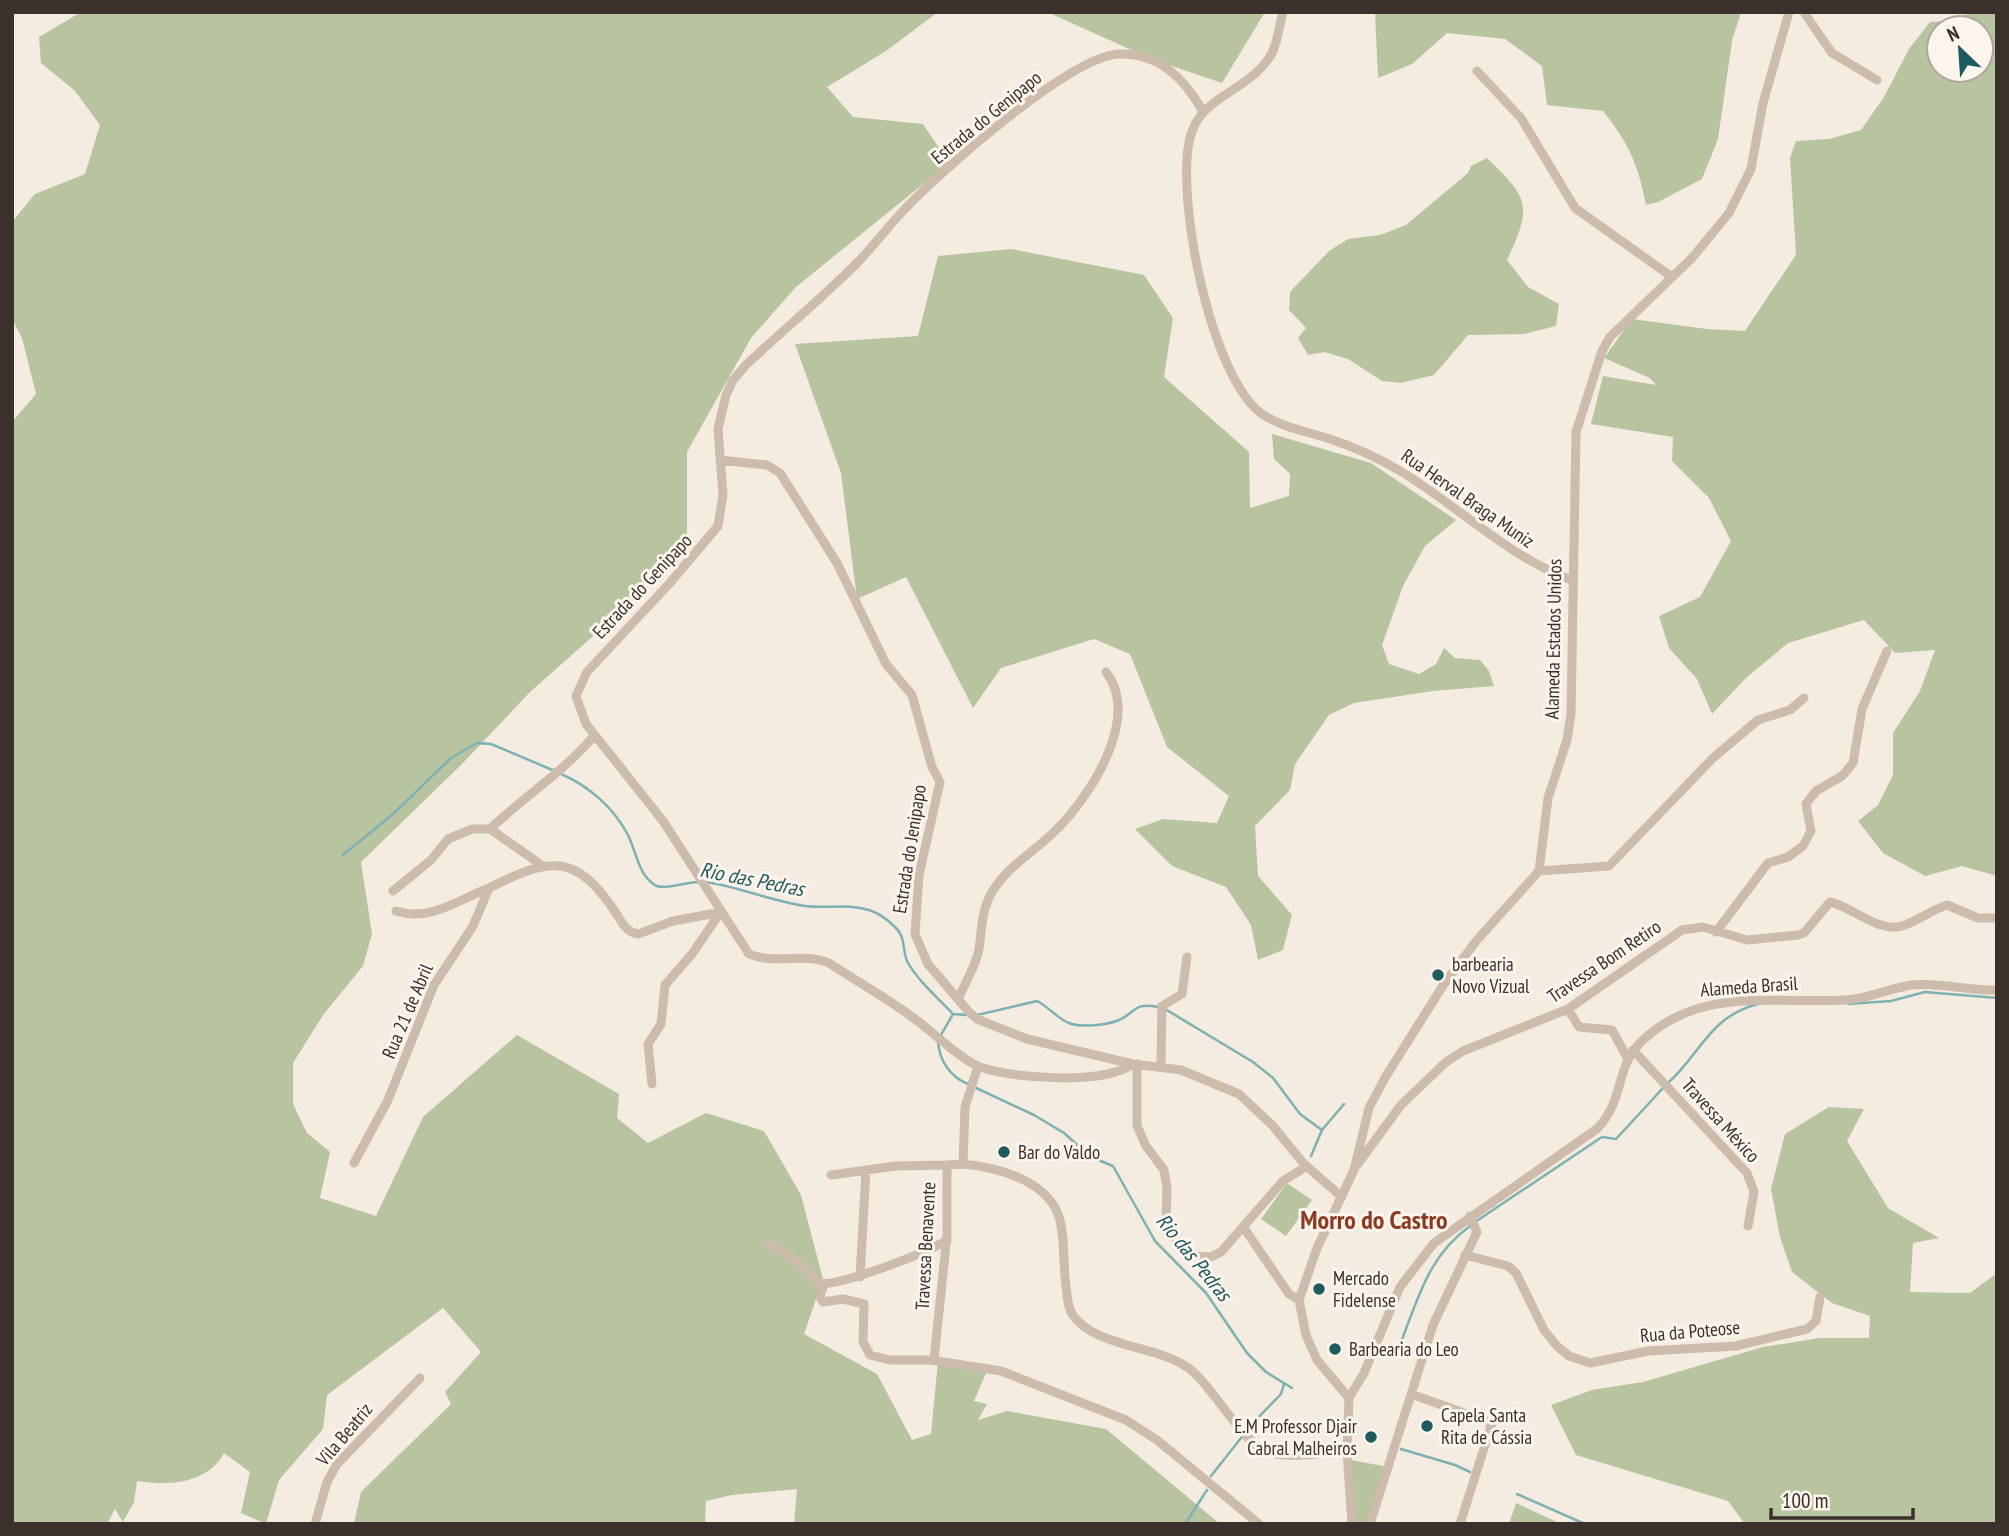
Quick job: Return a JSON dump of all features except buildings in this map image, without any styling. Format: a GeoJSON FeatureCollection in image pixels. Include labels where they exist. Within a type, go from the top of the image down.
{"type":"FeatureCollection","features":[{"type":"Feature","properties":{"kind":"street"},"geometry":{"type":"LineString","coordinates":[[1202,110],[1245,82],[1260,68],[1275,44],[1283,12]]}},
{"type":"Feature","properties":{"kind":"street"},"geometry":{"type":"LineString","coordinates":[[1789,14],[1808,13],[1832,53],[1877,80]]}},
{"type":"Feature","properties":{"kind":"street","name":"Alameda Estados Unidos"},"geometry":{"type":"LineString","coordinates":[[1539,871],[1548,798],[1567,740],[1571,714],[1571,580],[1577,421],[1610,337],[1672,277],[1723,221],[1748,178],[1763,103],[1789,14]]}},
{"type":"Feature","properties":{"kind":"street","name":"Estrada do Genipapo"},"geometry":{"type":"LineString","coordinates":[[1135,1064],[1111,1074],[1079,1077],[1023,1074],[978,1066],[912,1017],[830,963],[819,959],[761,958],[749,954],[656,812],[594,736],[577,705],[576,696],[580,683],[718,526],[723,495],[720,460],[721,412],[733,380],[857,263],[924,191],[1047,89],[1088,63],[1120,54],[1143,58],[1172,71],[1188,87],[1202,110]]}},
{"type":"Feature","properties":{"kind":"street"},"geometry":{"type":"LineString","coordinates":[[1477,71],[1521,118],[1575,208],[1672,277]]}},
{"type":"Feature","properties":{"kind":"street","name":"Rua Herval Braga Muniz"},"geometry":{"type":"LineString","coordinates":[[1202,110],[1194,121],[1189,142],[1187,188],[1209,321],[1223,358],[1244,397],[1264,416],[1276,422],[1339,442],[1386,463],[1452,503],[1527,561],[1571,580]]}},
{"type":"Feature","properties":{"kind":"street","name":"Estrada do Jenipapo"},"geometry":{"type":"LineString","coordinates":[[720,460],[767,466],[780,473],[837,563],[886,664],[912,695],[932,767],[940,782],[919,875],[915,934],[921,954],[958,999],[978,1019],[1027,1039],[1135,1064],[1161,1065],[1202,1076],[1239,1094],[1273,1126],[1307,1166],[1342,1197]]}},
{"type":"Feature","properties":{"kind":"street"},"geometry":{"type":"LineString","coordinates":[[1716,932],[1768,863],[1788,857],[1802,846],[1811,831],[1806,804],[1816,791],[1850,769],[1856,754],[1861,709],[1887,651]]}},
{"type":"Feature","properties":{"kind":"street"},"geometry":{"type":"LineString","coordinates":[[958,999],[979,950],[980,926],[991,894],[1007,870],[1058,829],[1109,754],[1115,730],[1117,695],[1106,672]]}},
{"type":"Feature","properties":{"kind":"street"},"geometry":{"type":"LineString","coordinates":[[1349,1398],[1317,1360],[1306,1335],[1299,1300],[1317,1248],[1354,1170],[1369,1108],[1385,1076],[1444,984],[1477,940],[1539,871],[1609,866],[1713,758],[1758,720],[1790,710],[1804,698]]}},
{"type":"Feature","properties":{"kind":"street"},"geometry":{"type":"LineString","coordinates":[[393,891],[431,860],[448,839],[459,832],[490,829],[535,788],[566,767],[594,736]]}},
{"type":"Feature","properties":{"kind":"street"},"geometry":{"type":"LineString","coordinates":[[490,829],[540,864],[568,867],[583,876],[596,887],[631,933],[647,932],[673,921],[721,912]]}},
{"type":"Feature","properties":{"kind":"street"},"geometry":{"type":"LineString","coordinates":[[396,911],[412,916],[424,915],[540,864]]}},
{"type":"Feature","properties":{"kind":"street","name":"Rua 21 de Abril"},"geometry":{"type":"LineString","coordinates":[[354,1163],[388,1100],[434,985],[473,926],[489,888]]}},
{"type":"Feature","properties":{"kind":"street","name":"Travessa Bom Retiro"},"geometry":{"type":"LineString","coordinates":[[1354,1170],[1394,1113],[1446,1062],[1463,1051],[1568,1009],[1682,930],[1696,926],[1747,940],[1803,934],[1830,902],[1878,924],[1893,927],[1905,925],[1947,905],[1978,918],[1997,918]]}},
{"type":"Feature","properties":{"kind":"street"},"geometry":{"type":"LineString","coordinates":[[652,1084],[648,1044],[661,1024],[665,985],[692,954],[721,912]]}},
{"type":"Feature","properties":{"kind":"street"},"geometry":{"type":"LineString","coordinates":[[1161,1065],[1162,1006],[1182,994],[1187,957]]}},
{"type":"Feature","properties":{"kind":"street","name":"Alameda Brasil"},"geometry":{"type":"LineString","coordinates":[[1352,1524],[1347,1451],[1349,1398],[1364,1373],[1389,1310],[1411,1269],[1434,1243],[1598,1128],[1615,1105],[1633,1050],[1672,1018],[1714,1003],[1863,999],[1923,985],[1997,990]]}},
{"type":"Feature","properties":{"kind":"street"},"geometry":{"type":"LineString","coordinates":[[1568,1009],[1579,1027],[1612,1030],[1628,1059]]}},
{"type":"Feature","properties":{"kind":"street","name":"Travessa México"},"geometry":{"type":"LineString","coordinates":[[1633,1050],[1746,1173],[1754,1192],[1748,1226]]}},
{"type":"Feature","properties":{"kind":"street"},"geometry":{"type":"LineString","coordinates":[[1135,1064],[1137,1126],[1146,1146],[1164,1170],[1168,1196],[1165,1220],[1181,1253],[1189,1257],[1216,1255],[1244,1228],[1283,1181],[1307,1166]]}},
{"type":"Feature","properties":{"kind":"street"},"geometry":{"type":"LineString","coordinates":[[963,1164],[965,1107],[978,1066]]}},
{"type":"Feature","properties":{"kind":"street"},"geometry":{"type":"LineString","coordinates":[[831,1175],[947,1165]]}},
{"type":"Feature","properties":{"kind":"street","name":"Travessa Benavente"},"geometry":{"type":"LineString","coordinates":[[934,1360],[947,1240],[947,1165],[986,1166],[1022,1179],[1051,1203],[1060,1224],[1069,1305],[1076,1318],[1110,1340],[1169,1357],[1185,1366],[1264,1451],[1286,1454],[1347,1451]]}},
{"type":"Feature","properties":{"kind":"street"},"geometry":{"type":"LineString","coordinates":[[860,1277],[866,1171]]}},
{"type":"Feature","properties":{"kind":"street"},"geometry":{"type":"LineString","coordinates":[[1370,1524],[1433,1325],[1477,1232],[1470,1216]]}},
{"type":"Feature","properties":{"kind":"street"},"geometry":{"type":"LineString","coordinates":[[1244,1228],[1289,1294],[1299,1300]]}},
{"type":"Feature","properties":{"kind":"street"},"geometry":{"type":"LineString","coordinates":[[770,1244],[800,1264],[817,1282],[824,1284],[860,1277],[892,1262],[930,1251],[947,1240]]}},
{"type":"Feature","properties":{"kind":"street","name":"Rua da Poteose"},"geometry":{"type":"LineString","coordinates":[[1465,1255],[1508,1266],[1516,1273],[1544,1330],[1556,1346],[1569,1356],[1590,1363],[1648,1351],[1735,1346],[1807,1329],[1815,1321],[1820,1297]]}},
{"type":"Feature","properties":{"kind":"street"},"geometry":{"type":"LineString","coordinates":[[824,1284],[820,1297],[823,1302],[843,1299],[864,1304],[863,1342],[870,1355],[890,1360],[934,1360],[1001,1371],[1126,1420],[1157,1440],[1259,1524]]}},
{"type":"Feature","properties":{"kind":"street","name":"Vila Beatriz"},"geometry":{"type":"LineString","coordinates":[[315,1524],[327,1482],[337,1464],[420,1378]]}},
{"type":"Feature","properties":{"kind":"street"},"geometry":{"type":"LineString","coordinates":[[1411,1394],[1492,1423],[1460,1524]]}},
{"type":"Feature","properties":{"kind":"green space"},"geometry":{"type":"Polygon","coordinates":[[[81,12],[938,12],[886,51],[827,87],[853,117],[923,124],[949,163],[796,287],[751,338],[687,452],[687,553],[530,692],[462,764],[361,862],[372,934],[363,966],[323,1015],[293,1063],[293,1104],[307,1133],[330,1152],[320,1198],[376,1216],[423,1117],[517,1035],[619,1094],[617,1118],[648,1143],[706,1113],[764,1131],[801,1195],[823,1279],[804,1334],[877,1374],[912,1440],[931,1434],[938,1361],[986,1373],[974,1401],[987,1404],[978,1420],[1007,1411],[1106,1429],[1220,1524],[794,1524],[797,1489],[732,1495],[706,1501],[705,1524],[354,1524],[361,1492],[451,1404],[445,1392],[481,1352],[443,1308],[327,1395],[323,1429],[279,1480],[266,1524],[241,1513],[250,1472],[224,1453],[208,1471],[186,1481],[137,1481],[134,1502],[123,1522],[115,1509],[107,1524],[12,1524],[12,422],[36,394],[22,338],[12,319],[12,222],[35,194],[85,174],[100,125],[75,91],[41,63],[39,37],[81,12]]]}},
{"type":"Feature","properties":{"kind":"green space"},"geometry":{"type":"Polygon","coordinates":[[[1047,12],[1265,12],[1222,83],[1154,60],[1047,12]]]}},
{"type":"Feature","properties":{"kind":"green space"},"geometry":{"type":"Polygon","coordinates":[[[1375,12],[1741,12],[1732,41],[1718,139],[1702,179],[1658,202],[1646,205],[1631,155],[1603,111],[1547,105],[1542,66],[1505,39],[1447,33],[1412,64],[1378,78],[1375,12]]]}},
{"type":"Feature","properties":{"kind":"green space"},"geometry":{"type":"Polygon","coordinates":[[[1997,12],[1997,876],[1962,866],[1925,876],[1883,853],[1858,821],[1878,805],[1893,775],[1893,733],[1920,691],[1935,650],[1895,653],[1864,620],[1788,643],[1746,678],[1712,714],[1697,679],[1669,648],[1659,616],[1700,597],[1731,541],[1709,498],[1672,461],[1673,437],[1591,424],[1603,376],[1656,385],[1650,378],[1604,358],[1632,319],[1745,331],[1796,255],[1790,158],[1796,141],[1829,139],[1861,130],[1884,97],[1909,49],[1925,28],[1925,84],[1995,84],[1995,14],[1967,14],[1997,12]]]}},
{"type":"Feature","properties":{"kind":"green space"},"geometry":{"type":"Polygon","coordinates":[[[1487,158],[1512,184],[1522,204],[1520,227],[1507,260],[1528,287],[1559,304],[1556,326],[1524,334],[1468,335],[1434,375],[1401,383],[1382,381],[1348,359],[1324,352],[1308,355],[1298,338],[1306,328],[1289,310],[1290,292],[1329,251],[1348,239],[1380,235],[1406,225],[1468,173],[1471,166],[1487,158]]]}},
{"type":"Feature","properties":{"kind":"green space"},"geometry":{"type":"Polygon","coordinates":[[[1011,249],[1144,275],[1173,318],[1164,377],[1249,452],[1250,508],[1289,496],[1290,474],[1274,459],[1272,434],[1371,463],[1456,520],[1425,546],[1403,586],[1382,645],[1389,664],[1419,674],[1436,664],[1444,648],[1455,658],[1480,660],[1489,671],[1494,686],[1433,691],[1354,703],[1329,715],[1295,764],[1290,790],[1255,826],[1258,876],[1292,915],[1283,950],[1258,960],[1251,925],[1226,887],[1172,866],[1135,829],[1163,819],[1217,823],[1229,796],[1167,747],[1130,654],[1094,639],[1001,668],[973,708],[906,577],[857,599],[841,473],[795,344],[918,336],[938,256],[1011,249]]]}},
{"type":"Feature","properties":{"kind":"green space"},"geometry":{"type":"Polygon","coordinates":[[[1829,1107],[1864,1109],[1847,1141],[1888,1208],[1939,1238],[1913,1243],[1910,1292],[1970,1293],[1997,1273],[1997,1524],[1745,1524],[1728,1501],[1576,1455],[1551,1405],[1592,1390],[1643,1382],[1763,1347],[1820,1338],[1869,1338],[1870,1316],[1832,1303],[1792,1272],[1780,1237],[1771,1189],[1785,1134],[1829,1107]]]}},
{"type":"Feature","properties":{"kind":"green space"},"geometry":{"type":"Polygon","coordinates":[[[1287,1183],[1312,1200],[1286,1236],[1261,1219],[1287,1183]]]}},
{"type":"Feature","properties":{"kind":"green space"},"geometry":{"type":"Polygon","coordinates":[[[1351,1460],[1388,1467],[1370,1524],[1353,1524],[1351,1460]]]}},
{"type":"Feature","properties":{"kind":"green space"},"geometry":{"type":"Polygon","coordinates":[[[1516,1503],[1561,1524],[1509,1524],[1516,1503]]]}},
{"type":"Feature","properties":{"kind":"waterway","name":"Rio das Pedras"},"geometry":{"type":"LineString","coordinates":[[343,855],[393,814],[451,758],[477,743],[491,744],[555,771]]}},
{"type":"Feature","properties":{"kind":"waterway","name":"Rio das Pedras"},"geometry":{"type":"LineString","coordinates":[[561,774],[591,791],[616,816],[628,835],[642,871],[651,882],[667,887],[700,882]]}},
{"type":"Feature","properties":{"kind":"waterway","name":"Rio das Pedras"},"geometry":{"type":"LineString","coordinates":[[706,882],[792,904],[853,907],[876,913],[898,931],[907,961],[922,982],[953,1014],[967,1015]]}},
{"type":"Feature","properties":{"kind":"waterway"},"geometry":{"type":"LineString","coordinates":[[1848,1004],[1891,1001],[1925,992],[1997,998]]}},
{"type":"Feature","properties":{"kind":"waterway","name":"Rio das Pedras"},"geometry":{"type":"LineString","coordinates":[[977,1015],[1037,1001],[1065,1021],[1087,1026],[1119,1020],[1139,1007],[1158,1007]]}},
{"type":"Feature","properties":{"kind":"waterway"},"geometry":{"type":"LineString","coordinates":[[1668,1083],[1728,1017],[1758,1004]]}},
{"type":"Feature","properties":{"kind":"waterway","name":"Rio das Pedras"},"geometry":{"type":"LineString","coordinates":[[1165,1009],[1253,1062],[1273,1078],[1300,1114],[1322,1130]]}},
{"type":"Feature","properties":{"kind":"waterway","name":"Rio das Pedras"},"geometry":{"type":"LineString","coordinates":[[941,1035],[953,1014]]}},
{"type":"Feature","properties":{"kind":"waterway","name":"Rio das Pedras"},"geometry":{"type":"LineString","coordinates":[[938,1041],[947,1067],[956,1077],[968,1084]]}},
{"type":"Feature","properties":{"kind":"waterway","name":"Rio das Pedras"},"geometry":{"type":"LineString","coordinates":[[974,1087],[1034,1115],[1064,1133],[1091,1157],[1113,1166],[1155,1241],[1206,1293],[1247,1353],[1266,1372],[1292,1388]]}},
{"type":"Feature","properties":{"kind":"waterway"},"geometry":{"type":"LineString","coordinates":[[1475,1222],[1602,1137],[1616,1139],[1663,1088]]}},
{"type":"Feature","properties":{"kind":"waterway","name":"Rio das Pedras"},"geometry":{"type":"LineString","coordinates":[[1311,1156],[1322,1130],[1344,1104]]}},
{"type":"Feature","properties":{"kind":"waterway"},"geometry":{"type":"LineString","coordinates":[[1399,1347],[1418,1296],[1434,1266],[1443,1251],[1470,1226]]}},
{"type":"Feature","properties":{"kind":"waterway"},"geometry":{"type":"LineString","coordinates":[[1251,1425],[1281,1394],[1284,1384]]}},
{"type":"Feature","properties":{"kind":"waterway"},"geometry":{"type":"LineString","coordinates":[[1211,1476],[1241,1438]]}},
{"type":"Feature","properties":{"kind":"waterway","name":"Rio das Pedras"},"geometry":{"type":"LineString","coordinates":[[1401,1449],[1470,1472]]}},
{"type":"Feature","properties":{"kind":"waterway"},"geometry":{"type":"LineString","coordinates":[[1185,1524],[1207,1490]]}},
{"type":"Feature","properties":{"kind":"waterway","name":"Rio das Pedras"},"geometry":{"type":"LineString","coordinates":[[1517,1494],[1585,1524]]}},
{"type":"Feature","properties":{"kind":"place","name":"barbearia Novo Vizual"},"geometry":{"type":"Point","coordinates":[1438,975]}},
{"type":"Feature","properties":{"kind":"place","name":"Bar do Valdo"},"geometry":{"type":"Point","coordinates":[1004,1152]}},
{"type":"Feature","properties":{"kind":"place","name":"Mercado Fidelense"},"geometry":{"type":"Point","coordinates":[1319,1289]}},
{"type":"Feature","properties":{"kind":"place","name":"Barbearia do Leo"},"geometry":{"type":"Point","coordinates":[1335,1349]}},
{"type":"Feature","properties":{"kind":"place","name":"Capela Santa Rita de Cássia"},"geometry":{"type":"Point","coordinates":[1427,1426]}},
{"type":"Feature","properties":{"kind":"place","name":"E.M Professor Djair Cabral Malheiros"},"geometry":{"type":"Point","coordinates":[1371,1437]}},
{"type":"Feature","properties":{"kind":"district","name":"Morro do Castro"},"geometry":{"type":"Point","coordinates":[1374,1219]}}]}
